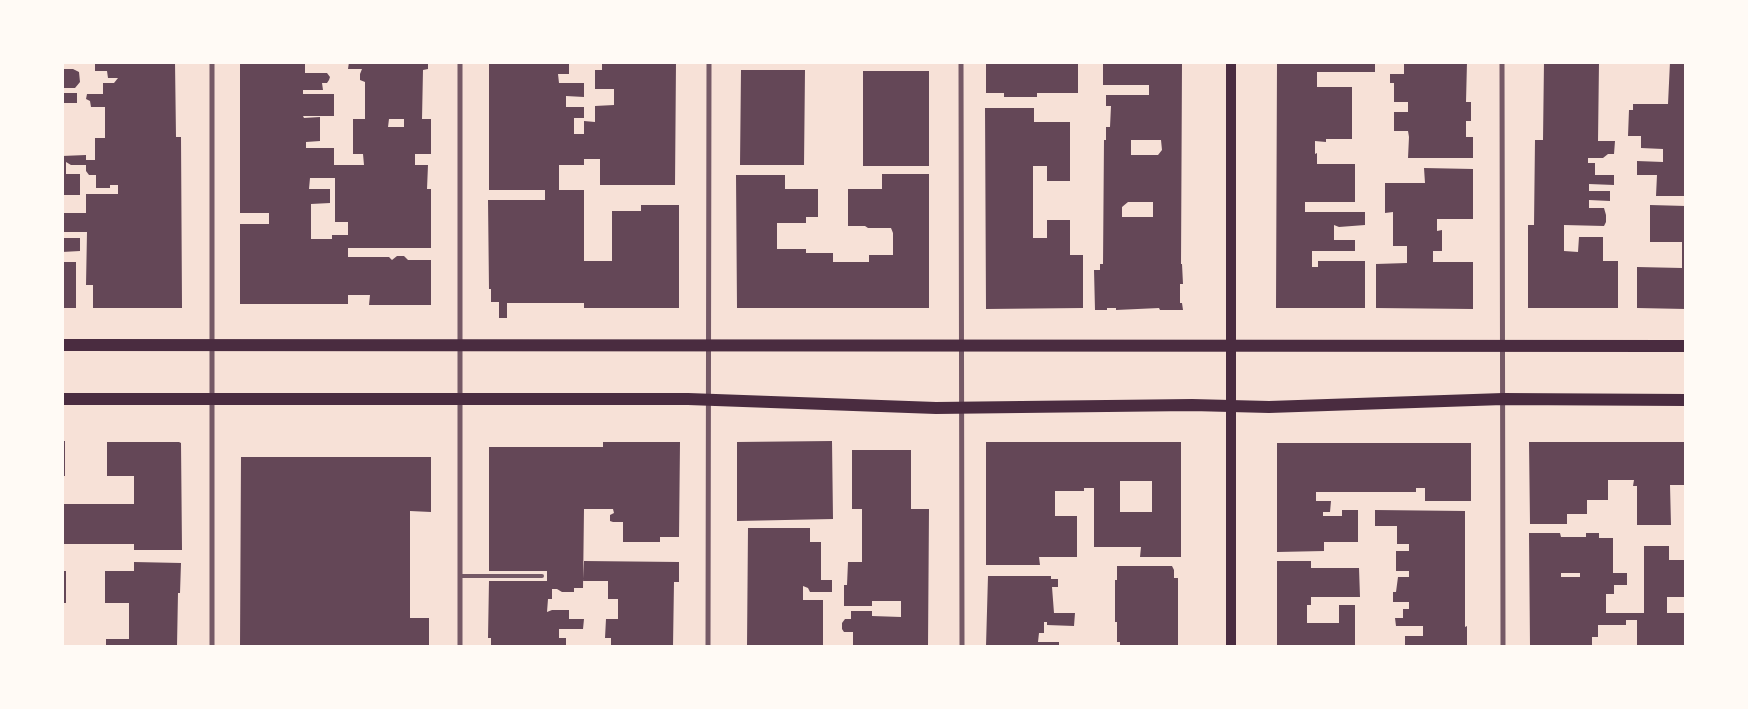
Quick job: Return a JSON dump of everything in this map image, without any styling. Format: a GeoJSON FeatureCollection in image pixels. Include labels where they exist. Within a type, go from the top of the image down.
{"type":"FeatureCollection","features":[{"type":"Feature","properties":{"kind":"main road"},"geometry":{"type":"LineString","coordinates":[[1231,62],[1231,646]]}},
{"type":"Feature","properties":{"kind":"main road"},"geometry":{"type":"LineString","coordinates":[[62,345],[1686,346]]}},
{"type":"Feature","properties":{"kind":"main road"},"geometry":{"type":"LineString","coordinates":[[62,399],[708,400],[962,408],[1269,406],[1503,399],[1686,400]]}},
{"type":"Feature","properties":{"kind":"street"},"geometry":{"type":"LineString","coordinates":[[212,62],[212,646]]}},
{"type":"Feature","properties":{"kind":"street"},"geometry":{"type":"LineString","coordinates":[[460,62],[460,646]]}},
{"type":"Feature","properties":{"kind":"street"},"geometry":{"type":"LineString","coordinates":[[708,646],[709,62]]}},
{"type":"Feature","properties":{"kind":"street"},"geometry":{"type":"LineString","coordinates":[[961,62],[962,646]]}},
{"type":"Feature","properties":{"kind":"street"},"geometry":{"type":"LineString","coordinates":[[1502,62],[1503,646]]}},
{"type":"Feature","properties":{"kind":"lane"},"geometry":{"type":"LineString","coordinates":[[460,576],[542,576]]}},
{"type":"Feature","properties":{"kind":"building"},"geometry":{"type":"Polygon","coordinates":[[[95,62],[175,62],[176,137],[181,137],[182,308],[93,308],[93,285],[86,285],[87,232],[62,232],[62,213],[86,213],[86,194],[118,194],[118,185],[110,185],[110,188],[96,188],[96,175],[89,175],[86,171],[86,165],[71,165],[66,162],[66,174],[80,174],[80,195],[62,195],[62,156],[86,155],[86,160],[95,160],[95,138],[105,138],[105,107],[91,107],[90,101],[86,99],[87,94],[103,94],[103,83],[114,83],[118,78],[108,78],[107,71],[95,71],[95,62]]]}},
{"type":"Feature","properties":{"kind":"building"},"geometry":{"type":"Polygon","coordinates":[[[240,62],[305,62],[305,73],[327,73],[330,77],[327,83],[322,83],[323,90],[303,90],[303,94],[334,94],[334,116],[303,116],[304,118],[320,117],[320,141],[306,142],[306,148],[334,148],[334,165],[364,165],[363,154],[353,154],[353,119],[365,119],[365,82],[360,80],[362,69],[348,69],[349,62],[428,62],[428,69],[423,70],[422,119],[431,119],[431,154],[415,154],[415,165],[428,165],[427,189],[431,189],[431,248],[348,248],[348,257],[389,257],[392,260],[397,256],[404,256],[408,260],[431,260],[431,305],[369,305],[370,295],[348,295],[348,304],[240,304],[240,224],[269,224],[269,213],[240,213],[240,62]],[[389,119],[388,127],[404,127],[404,119],[389,119]],[[310,178],[309,189],[330,189],[330,203],[311,204],[311,239],[332,239],[332,235],[348,235],[348,222],[335,222],[335,178],[310,178]]]}},
{"type":"Feature","properties":{"kind":"building"},"geometry":{"type":"Polygon","coordinates":[[[489,62],[558,62],[558,64],[569,64],[569,74],[558,74],[559,83],[584,83],[584,97],[566,96],[566,107],[584,107],[584,118],[574,118],[574,134],[584,134],[584,121],[595,122],[595,106],[614,105],[614,89],[595,89],[595,70],[602,70],[602,62],[676,62],[675,185],[600,185],[600,159],[584,159],[584,165],[559,165],[559,190],[584,190],[584,261],[612,261],[612,211],[641,211],[641,205],[679,205],[679,308],[584,308],[584,303],[507,303],[507,318],[499,318],[499,302],[491,302],[491,289],[489,289],[488,200],[545,200],[545,190],[489,190],[489,62]]]}},
{"type":"Feature","properties":{"kind":"building"},"geometry":{"type":"Polygon","coordinates":[[[986,62],[1078,62],[1078,93],[1037,93],[1037,97],[1004,97],[1004,93],[986,93],[986,62]]]}},
{"type":"Feature","properties":{"kind":"building"},"geometry":{"type":"Polygon","coordinates":[[[1103,62],[1182,62],[1181,264],[1183,284],[1180,284],[1180,303],[1182,303],[1183,310],[1160,310],[1159,308],[1116,310],[1116,308],[1107,308],[1107,310],[1095,310],[1094,270],[1100,270],[1100,264],[1103,264],[1104,140],[1106,140],[1106,127],[1110,127],[1111,106],[1106,106],[1106,95],[1149,95],[1149,85],[1103,85],[1103,62]],[[1131,140],[1131,155],[1158,155],[1162,150],[1161,140],[1131,140]],[[1128,202],[1122,207],[1122,217],[1153,217],[1153,202],[1128,202]]]}},
{"type":"Feature","properties":{"kind":"building"},"geometry":{"type":"Polygon","coordinates":[[[1277,62],[1375,62],[1375,72],[1317,72],[1317,87],[1352,87],[1352,139],[1326,139],[1326,142],[1315,141],[1315,154],[1317,153],[1317,164],[1355,164],[1355,202],[1305,202],[1305,212],[1365,212],[1365,225],[1339,227],[1334,225],[1334,240],[1355,240],[1355,251],[1312,251],[1312,267],[1318,267],[1318,261],[1365,261],[1365,308],[1276,308],[1277,62]]]}},
{"type":"Feature","properties":{"kind":"building"},"geometry":{"type":"Polygon","coordinates":[[[1404,62],[1467,62],[1466,102],[1471,102],[1471,121],[1466,121],[1466,137],[1473,137],[1473,158],[1408,158],[1408,131],[1394,131],[1394,112],[1408,112],[1408,102],[1394,102],[1394,83],[1390,83],[1390,74],[1404,74],[1404,62]]]}},
{"type":"Feature","properties":{"kind":"building"},"geometry":{"type":"Polygon","coordinates":[[[1544,62],[1599,62],[1598,141],[1615,141],[1614,154],[1608,154],[1603,158],[1588,158],[1588,163],[1595,163],[1595,175],[1614,175],[1614,185],[1589,184],[1589,191],[1610,191],[1610,201],[1589,200],[1589,208],[1604,208],[1606,222],[1604,226],[1564,225],[1564,251],[1578,252],[1579,237],[1603,237],[1603,261],[1618,261],[1618,308],[1528,308],[1528,225],[1534,225],[1535,140],[1543,140],[1544,62]]]}},
{"type":"Feature","properties":{"kind":"building"},"geometry":{"type":"Polygon","coordinates":[[[1670,62],[1686,62],[1686,196],[1656,196],[1657,175],[1637,175],[1637,161],[1663,162],[1663,149],[1641,148],[1641,136],[1628,136],[1629,110],[1633,110],[1633,104],[1668,104],[1670,62]]]}},
{"type":"Feature","properties":{"kind":"building"},"geometry":{"type":"Polygon","coordinates":[[[62,69],[73,69],[79,72],[80,82],[75,88],[62,88],[62,69]]]}},
{"type":"Feature","properties":{"kind":"building"},"geometry":{"type":"Polygon","coordinates":[[[741,70],[805,70],[804,165],[740,165],[741,70]]]}},
{"type":"Feature","properties":{"kind":"building"},"geometry":{"type":"Polygon","coordinates":[[[863,71],[929,71],[929,166],[863,166],[863,71]]]}},
{"type":"Feature","properties":{"kind":"building"},"geometry":{"type":"Polygon","coordinates":[[[62,93],[77,93],[77,103],[62,103],[62,93]]]}},
{"type":"Feature","properties":{"kind":"building"},"geometry":{"type":"Polygon","coordinates":[[[985,108],[1034,108],[1034,122],[1070,122],[1070,181],[1047,181],[1047,166],[1033,166],[1033,238],[1047,238],[1047,220],[1070,220],[1070,255],[1083,255],[1083,308],[986,309],[985,108]]]}},
{"type":"Feature","properties":{"kind":"building"},"geometry":{"type":"Polygon","coordinates":[[[1424,168],[1473,169],[1473,219],[1437,219],[1437,231],[1442,230],[1442,251],[1433,251],[1433,262],[1473,262],[1473,309],[1376,308],[1376,264],[1407,263],[1407,246],[1393,246],[1393,212],[1385,213],[1385,183],[1425,183],[1424,168]]]}},
{"type":"Feature","properties":{"kind":"building"},"geometry":{"type":"Polygon","coordinates":[[[882,174],[929,174],[929,308],[737,308],[736,175],[785,175],[785,189],[818,189],[818,217],[806,217],[806,223],[777,223],[777,249],[806,249],[806,253],[833,253],[833,262],[869,262],[869,255],[893,255],[893,233],[891,228],[848,226],[848,189],[882,189],[882,174]]]}},
{"type":"Feature","properties":{"kind":"building"},"geometry":{"type":"Polygon","coordinates":[[[1650,205],[1686,206],[1686,309],[1637,308],[1637,267],[1682,268],[1682,242],[1650,242],[1650,205]]]}},
{"type":"Feature","properties":{"kind":"building"},"geometry":{"type":"Polygon","coordinates":[[[62,238],[80,238],[80,251],[62,252],[62,238]]]}},
{"type":"Feature","properties":{"kind":"building"},"geometry":{"type":"Polygon","coordinates":[[[62,262],[76,262],[76,308],[62,308],[62,262]]]}},
{"type":"Feature","properties":{"kind":"building"},"geometry":{"type":"Polygon","coordinates":[[[62,441],[65,441],[65,476],[62,476],[62,441]]]}},
{"type":"Feature","properties":{"kind":"building"},"geometry":{"type":"Polygon","coordinates":[[[832,441],[833,519],[737,521],[737,442],[832,441]]]}},
{"type":"Feature","properties":{"kind":"building"},"geometry":{"type":"Polygon","coordinates":[[[107,442],[181,443],[182,550],[134,550],[134,544],[62,544],[62,504],[134,504],[134,476],[107,476],[107,442]]]}},
{"type":"Feature","properties":{"kind":"building"},"geometry":{"type":"Polygon","coordinates":[[[603,442],[680,442],[679,537],[660,537],[660,542],[623,542],[623,522],[610,521],[610,515],[614,513],[613,509],[584,509],[583,588],[574,588],[574,592],[562,592],[552,589],[552,599],[548,599],[547,612],[552,610],[569,610],[569,619],[584,619],[583,629],[559,629],[559,638],[566,638],[566,646],[491,646],[491,638],[488,638],[489,581],[547,581],[547,571],[489,571],[489,447],[603,447],[603,442]]]}},
{"type":"Feature","properties":{"kind":"building"},"geometry":{"type":"Polygon","coordinates":[[[986,442],[1181,442],[1181,557],[1140,557],[1141,547],[1094,547],[1094,488],[1084,488],[1084,491],[1055,491],[1055,516],[1077,516],[1077,557],[1039,557],[1040,565],[986,565],[986,442]],[[1120,481],[1120,512],[1152,512],[1152,481],[1120,481]]]}},
{"type":"Feature","properties":{"kind":"building"},"geometry":{"type":"Polygon","coordinates":[[[1529,442],[1686,442],[1686,485],[1670,485],[1671,525],[1637,525],[1637,486],[1633,486],[1634,480],[1608,480],[1608,500],[1587,500],[1587,514],[1567,514],[1567,524],[1530,524],[1529,442]]]}},
{"type":"Feature","properties":{"kind":"building"},"geometry":{"type":"Polygon","coordinates":[[[1277,443],[1471,443],[1471,501],[1425,501],[1425,488],[1416,488],[1416,492],[1316,492],[1316,501],[1331,501],[1330,512],[1323,512],[1323,516],[1342,516],[1342,510],[1358,510],[1358,542],[1324,542],[1324,551],[1277,552],[1277,443]]]}},
{"type":"Feature","properties":{"kind":"building"},"geometry":{"type":"Polygon","coordinates":[[[852,450],[911,450],[911,509],[929,509],[928,646],[853,646],[853,632],[844,632],[842,629],[842,623],[845,619],[851,619],[851,611],[872,611],[872,616],[901,617],[901,601],[872,601],[872,606],[844,606],[844,585],[847,585],[848,562],[862,562],[862,509],[852,509],[852,450]]]}},
{"type":"Feature","properties":{"kind":"building"},"geometry":{"type":"Polygon","coordinates":[[[241,457],[431,457],[431,512],[410,511],[410,618],[429,618],[429,646],[240,646],[241,457]]]}},
{"type":"Feature","properties":{"kind":"building"},"geometry":{"type":"Polygon","coordinates":[[[1375,510],[1465,511],[1465,627],[1467,626],[1467,646],[1405,645],[1405,636],[1423,636],[1423,626],[1396,626],[1395,618],[1403,618],[1403,609],[1409,609],[1409,602],[1393,602],[1393,592],[1396,592],[1398,577],[1409,577],[1409,571],[1396,571],[1396,551],[1409,551],[1409,544],[1397,544],[1397,526],[1375,526],[1375,510]]]}},
{"type":"Feature","properties":{"kind":"building"},"geometry":{"type":"Polygon","coordinates":[[[748,528],[810,528],[810,542],[821,542],[821,580],[832,580],[832,592],[810,592],[808,588],[803,586],[803,600],[823,600],[823,646],[747,646],[748,528]]]}},
{"type":"Feature","properties":{"kind":"building"},"geometry":{"type":"Polygon","coordinates":[[[1529,533],[1560,533],[1561,537],[1586,537],[1586,533],[1599,533],[1599,538],[1613,538],[1613,573],[1627,573],[1627,585],[1614,585],[1614,594],[1606,594],[1606,613],[1644,613],[1644,546],[1669,546],[1669,560],[1686,560],[1686,597],[1667,597],[1667,613],[1686,613],[1686,646],[1637,646],[1637,620],[1626,620],[1626,625],[1598,625],[1598,637],[1592,637],[1592,646],[1530,646],[1529,533]],[[1561,573],[1561,577],[1580,577],[1580,573],[1561,573]]]}},
{"type":"Feature","properties":{"kind":"building"},"geometry":{"type":"Polygon","coordinates":[[[584,561],[679,562],[679,582],[674,582],[673,646],[611,646],[611,638],[605,638],[606,619],[618,619],[618,599],[608,599],[608,581],[583,581],[584,561]]]}},
{"type":"Feature","properties":{"kind":"building"},"geometry":{"type":"Polygon","coordinates":[[[1277,561],[1311,561],[1311,568],[1359,568],[1360,597],[1311,597],[1311,605],[1307,605],[1307,623],[1339,623],[1339,605],[1355,605],[1355,646],[1277,646],[1277,561]]]}},
{"type":"Feature","properties":{"kind":"building"},"geometry":{"type":"Polygon","coordinates":[[[134,562],[181,563],[180,593],[178,593],[177,646],[106,646],[106,639],[129,639],[129,603],[105,603],[105,571],[134,571],[134,562]]]}},
{"type":"Feature","properties":{"kind":"building"},"geometry":{"type":"Polygon","coordinates":[[[1117,566],[1172,566],[1174,578],[1178,578],[1178,645],[1120,646],[1120,642],[1117,642],[1117,622],[1115,622],[1117,566]]]}},
{"type":"Feature","properties":{"kind":"building"},"geometry":{"type":"Polygon","coordinates":[[[62,571],[66,571],[66,603],[62,603],[62,571]]]}},
{"type":"Feature","properties":{"kind":"building"},"geometry":{"type":"Polygon","coordinates":[[[988,576],[1051,576],[1051,579],[1058,579],[1058,587],[1052,587],[1054,613],[1075,613],[1074,626],[1047,625],[1047,622],[1044,622],[1044,633],[1039,633],[1038,642],[1059,642],[1059,646],[986,646],[988,576]]]}}]}
